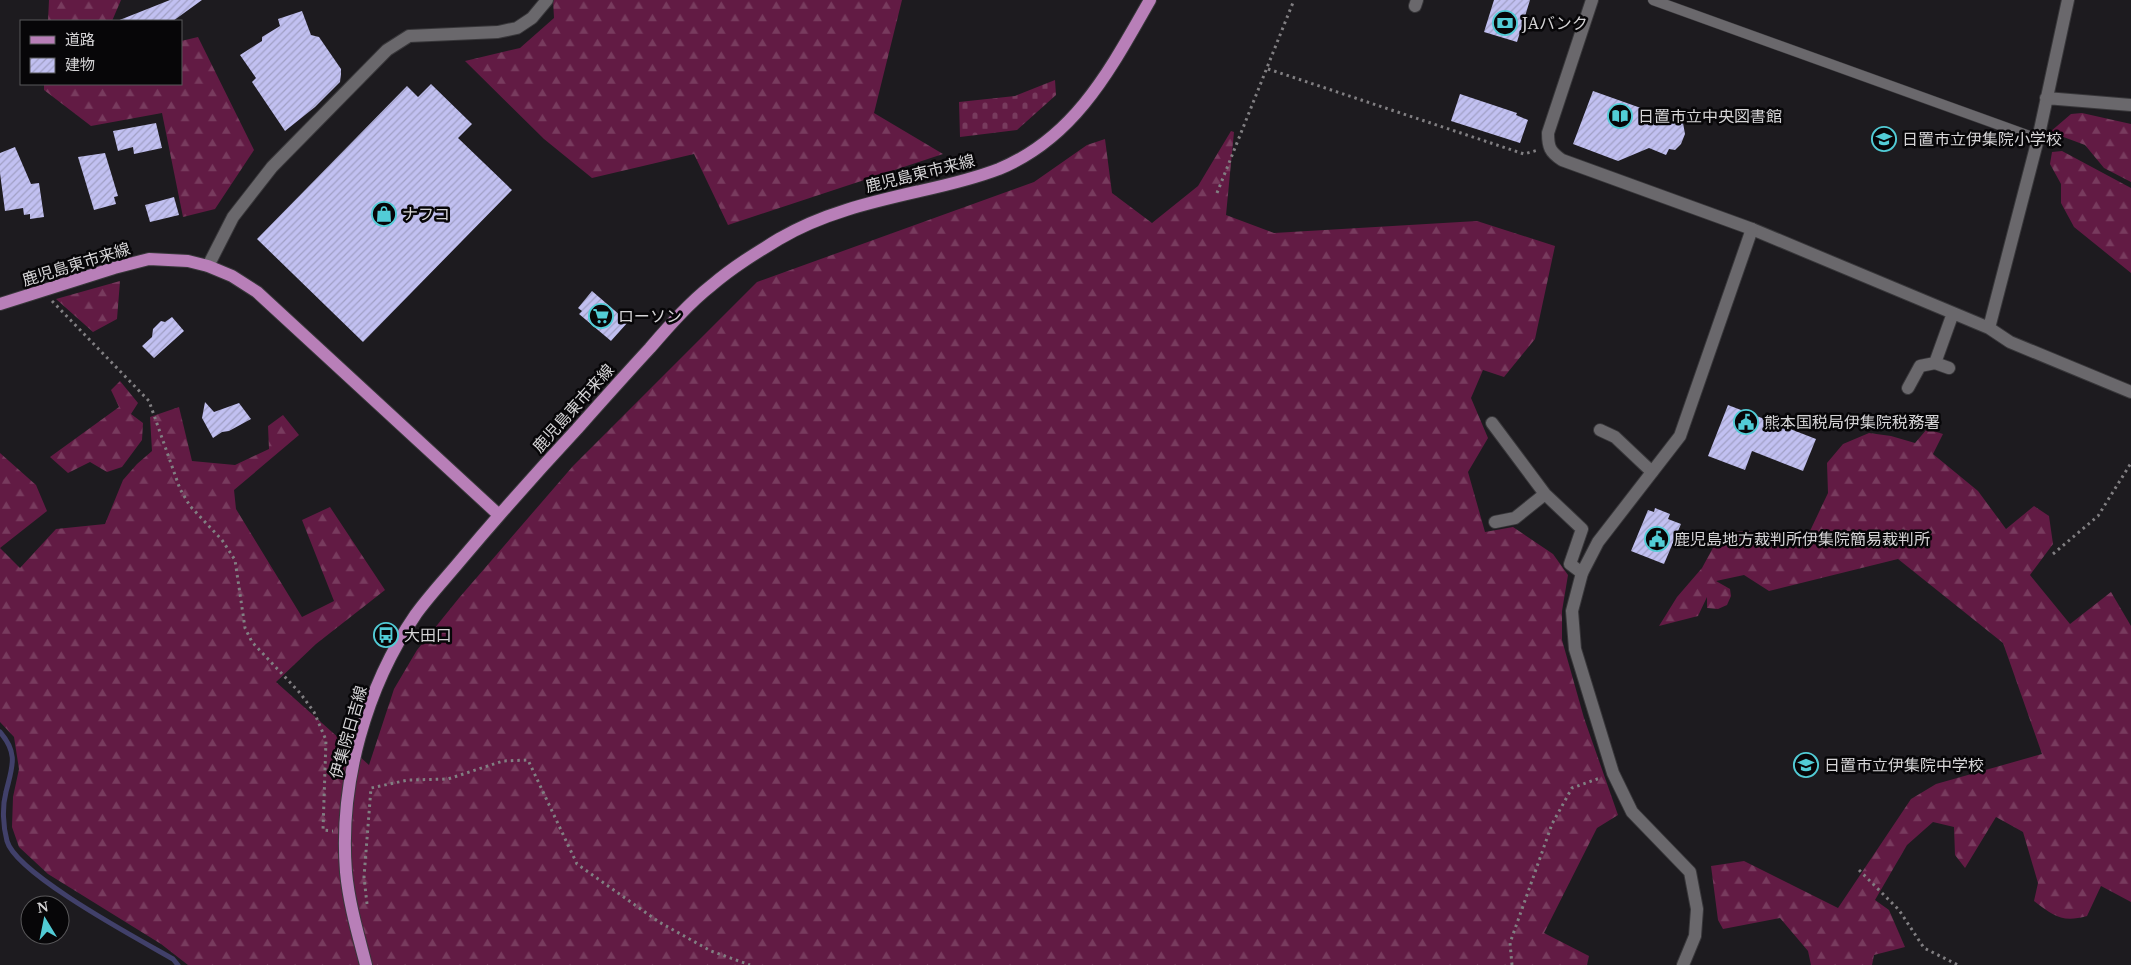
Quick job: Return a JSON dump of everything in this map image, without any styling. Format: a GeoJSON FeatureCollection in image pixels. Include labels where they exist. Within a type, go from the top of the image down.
{"type":"FeatureCollection","features":[{"type":"Feature","properties":{"kind":"main road","name":"鹿児島東市来線"},"geometry":{"type":"LineString","coordinates":[[0,304],[43,292],[114,268],[149,259],[188,261],[208,266],[232,276],[257,292],[499,515],[678,317],[711,285],[776,240],[823,217],[866,204],[969,180],[1002,168],[1032,152],[1063,127],[1088,102],[1109,72],[1150,0]]}},
{"type":"Feature","properties":{"kind":"main road","name":"伊集院日吉線"},"geometry":{"type":"LineString","coordinates":[[366,965],[350,902],[346,871],[345,832],[347,801],[354,761],[365,720],[379,682],[399,642],[418,612],[499,515]]}},
{"type":"Feature","properties":{"kind":"street"},"geometry":{"type":"LineString","coordinates":[[208,266],[232,216],[272,167],[387,50],[409,36],[498,32],[517,28],[532,18],[547,0]]}},
{"type":"Feature","properties":{"kind":"street"},"geometry":{"type":"LineString","coordinates":[[1592,0],[1549,127],[1549,148],[1562,160],[1752,229],[1989,328],[2010,342],[2131,392]]}},
{"type":"Feature","properties":{"kind":"street"},"geometry":{"type":"LineString","coordinates":[[1989,328],[2038,138],[2068,0]]}},
{"type":"Feature","properties":{"kind":"street"},"geometry":{"type":"LineString","coordinates":[[2046,98],[2131,105]]}},
{"type":"Feature","properties":{"kind":"street"},"geometry":{"type":"LineString","coordinates":[[1683,965],[1695,936],[1697,909],[1690,872],[1632,812],[1613,773],[1575,649],[1572,611],[1582,573],[1598,542],[1680,436],[1752,229]]}},
{"type":"Feature","properties":{"kind":"street"},"geometry":{"type":"LineString","coordinates":[[1935,363],[1953,313]]}},
{"type":"Feature","properties":{"kind":"street"},"geometry":{"type":"LineString","coordinates":[[1908,388],[1920,366],[1935,363],[1949,368]]}},
{"type":"Feature","properties":{"kind":"street"},"geometry":{"type":"LineString","coordinates":[[1492,423],[1545,494],[1582,529],[1570,564],[1582,573]]}},
{"type":"Feature","properties":{"kind":"street"},"geometry":{"type":"LineString","coordinates":[[1600,430],[1615,437],[1652,472]]}},
{"type":"Feature","properties":{"kind":"street"},"geometry":{"type":"LineString","coordinates":[[1495,522],[1515,518],[1545,494]]}},
{"type":"Feature","properties":{"kind":"lane"},"geometry":{"type":"LineString","coordinates":[[1654,0],[2038,138]]}},
{"type":"Feature","properties":{"kind":"path"},"geometry":{"type":"LineString","coordinates":[[1217,193],[1294,0]]}},
{"type":"Feature","properties":{"kind":"path"},"geometry":{"type":"LineString","coordinates":[[1268,69],[1524,154],[1549,148]]}},
{"type":"Feature","properties":{"kind":"path"},"geometry":{"type":"LineString","coordinates":[[43,292],[150,401],[180,489],[190,506],[222,540],[235,560],[245,628],[252,642],[300,693],[314,712],[326,740],[323,830],[345,832]]}},
{"type":"Feature","properties":{"kind":"path"},"geometry":{"type":"LineString","coordinates":[[2053,554],[2098,516],[2131,463]]}},
{"type":"Feature","properties":{"kind":"path"},"geometry":{"type":"LineString","coordinates":[[367,905],[364,877],[372,788],[408,780],[448,779],[503,761],[528,760],[577,864],[659,922],[711,952],[750,965]]}},
{"type":"Feature","properties":{"kind":"path"},"geometry":{"type":"LineString","coordinates":[[1512,965],[1510,943],[1552,824],[1572,788],[1613,773]]}},
{"type":"Feature","properties":{"kind":"path"},"geometry":{"type":"LineString","coordinates":[[1860,870],[1899,910],[1924,948],[1958,965]]}},
{"type":"Feature","properties":{"kind":"green space"},"geometry":{"type":"Polygon","coordinates":[[[49,0],[121,0],[112,20],[48,20],[49,0]]]}},
{"type":"Feature","properties":{"kind":"green space"},"geometry":{"type":"Polygon","coordinates":[[[553,0],[902,0],[874,113],[943,154],[728,225],[694,154],[592,178],[544,139],[465,61],[520,48],[554,18],[553,0]]]}},
{"type":"Feature","properties":{"kind":"green space"},"geometry":{"type":"Polygon","coordinates":[[[198,37],[254,150],[215,209],[183,217],[162,113],[91,126],[44,90],[44,85],[182,85],[182,41],[198,37]]]}},
{"type":"Feature","properties":{"kind":"green space"},"geometry":{"type":"Polygon","coordinates":[[[1055,80],[1056,95],[1017,130],[960,137],[959,102],[1015,96],[1055,80]]]}},
{"type":"Feature","properties":{"kind":"green space"},"geometry":{"type":"Polygon","coordinates":[[[2082,113],[2131,124],[2131,182],[2104,168],[2085,145],[2050,132],[2071,114],[2082,113]]]}},
{"type":"Feature","properties":{"kind":"green space"},"geometry":{"type":"Polygon","coordinates":[[[1231,131],[1234,132],[1226,215],[1274,233],[1477,221],[1555,246],[1535,339],[1504,377],[1483,370],[1471,398],[1488,438],[1468,472],[1485,532],[1513,527],[1553,554],[1568,575],[1562,611],[1562,640],[1584,718],[1618,815],[1597,828],[1544,933],[1589,956],[1587,965],[188,965],[161,944],[48,874],[19,847],[12,827],[13,797],[19,769],[14,737],[0,722],[0,548],[20,568],[56,529],[105,524],[123,480],[152,451],[150,417],[179,407],[192,461],[235,465],[269,449],[268,426],[283,415],[299,435],[234,490],[236,509],[302,617],[334,601],[302,520],[330,507],[385,590],[316,644],[276,682],[369,765],[394,689],[417,650],[459,598],[573,466],[757,282],[1034,182],[1087,145],[1105,139],[1112,193],[1152,223],[1198,186],[1231,131]]]}},
{"type":"Feature","properties":{"kind":"green space"},"geometry":{"type":"Polygon","coordinates":[[[2062,151],[2131,188],[2131,273],[2074,227],[2061,203],[2061,184],[2050,164],[2052,152],[2062,151]]]}},
{"type":"Feature","properties":{"kind":"green space"},"geometry":{"type":"Polygon","coordinates":[[[120,281],[117,319],[93,332],[56,299],[120,281]]]}},
{"type":"Feature","properties":{"kind":"green space"},"geometry":{"type":"Polygon","coordinates":[[[120,381],[138,403],[131,414],[143,423],[142,440],[122,467],[107,472],[90,462],[68,473],[50,457],[119,407],[111,390],[120,381]]]}},
{"type":"Feature","properties":{"kind":"green space"},"geometry":{"type":"Polygon","coordinates":[[[1927,429],[1943,434],[1933,454],[1978,491],[2006,529],[2034,506],[2049,516],[2053,544],[2030,575],[2070,624],[2111,592],[2131,626],[2131,902],[2101,886],[2087,916],[2071,919],[2059,917],[2034,901],[2038,883],[2023,832],[1996,817],[1965,868],[1955,855],[1954,827],[1933,822],[1907,845],[1875,900],[1889,910],[1905,947],[1874,955],[1872,965],[1811,965],[1808,951],[1780,918],[1723,929],[1718,920],[1711,866],[1744,861],[1838,908],[1911,799],[1936,784],[2042,754],[2003,643],[1898,559],[1769,591],[1744,575],[1716,581],[1730,589],[1731,596],[1727,605],[1718,609],[1707,608],[1707,597],[1698,616],[1659,626],[1677,597],[1702,568],[1721,533],[1749,531],[1783,548],[1810,531],[1828,493],[1827,463],[1843,444],[1869,433],[1891,436],[1915,443],[1927,429]]]}},
{"type":"Feature","properties":{"kind":"green space"},"geometry":{"type":"Polygon","coordinates":[[[0,453],[36,485],[47,511],[0,548],[0,453]]]}},
{"type":"Feature","properties":{"kind":"building"},"geometry":{"type":"Polygon","coordinates":[[[170,0],[202,0],[174,20],[120,20],[170,0]]]}},
{"type":"Feature","properties":{"kind":"building","name":"JAバンク"},"geometry":{"type":"Polygon","coordinates":[[[1494,0],[1530,0],[1517,42],[1484,32],[1494,0]]]}},
{"type":"Feature","properties":{"kind":"building"},"geometry":{"type":"Polygon","coordinates":[[[302,11],[311,35],[319,37],[341,69],[340,82],[315,107],[285,131],[252,82],[256,78],[240,55],[262,41],[262,37],[280,26],[278,19],[302,11]]]}},
{"type":"Feature","properties":{"kind":"building","name":"ナフコ"},"geometry":{"type":"Polygon","coordinates":[[[431,84],[472,124],[458,138],[512,190],[363,342],[257,239],[407,86],[418,97],[431,84]]]}},
{"type":"Feature","properties":{"kind":"building"},"geometry":{"type":"Polygon","coordinates":[[[1593,91],[1683,123],[1685,134],[1681,144],[1675,150],[1669,149],[1666,155],[1649,148],[1618,161],[1573,144],[1593,91]]]}},
{"type":"Feature","properties":{"kind":"building"},"geometry":{"type":"Polygon","coordinates":[[[1460,94],[1517,113],[1516,115],[1528,120],[1520,143],[1451,121],[1460,94]]]}},
{"type":"Feature","properties":{"kind":"building"},"geometry":{"type":"Polygon","coordinates":[[[156,123],[162,148],[134,154],[133,147],[118,151],[113,131],[156,123]]]}},
{"type":"Feature","properties":{"kind":"building"},"geometry":{"type":"Polygon","coordinates":[[[15,147],[31,184],[39,183],[44,217],[30,219],[30,214],[24,215],[23,208],[5,211],[0,173],[0,153],[15,147]]]}},
{"type":"Feature","properties":{"kind":"building"},"geometry":{"type":"Polygon","coordinates":[[[105,153],[118,196],[114,197],[116,204],[94,210],[78,157],[105,153]]]}},
{"type":"Feature","properties":{"kind":"building"},"geometry":{"type":"Polygon","coordinates":[[[174,197],[179,215],[150,222],[145,205],[174,197]]]}},
{"type":"Feature","properties":{"kind":"building"},"geometry":{"type":"Polygon","coordinates":[[[592,291],[628,322],[611,341],[579,314],[582,311],[578,308],[592,291]]]}},
{"type":"Feature","properties":{"kind":"building"},"geometry":{"type":"Polygon","coordinates":[[[172,317],[184,331],[154,358],[142,346],[152,337],[153,329],[161,321],[165,322],[172,317]]]}},
{"type":"Feature","properties":{"kind":"building"},"geometry":{"type":"Polygon","coordinates":[[[205,402],[214,412],[239,403],[251,419],[213,438],[202,418],[205,402]]]}},
{"type":"Feature","properties":{"kind":"building","name":"熊本国税局伊集院税務署"},"geometry":{"type":"Polygon","coordinates":[[[1728,405],[1816,439],[1803,471],[1752,451],[1745,470],[1708,456],[1728,405]]]}},
{"type":"Feature","properties":{"kind":"building"},"geometry":{"type":"Polygon","coordinates":[[[1655,508],[1670,514],[1668,519],[1681,524],[1664,564],[1631,551],[1648,510],[1654,512],[1655,508]]]}},
{"type":"Feature","properties":{"kind":"waterway"},"geometry":{"type":"LineString","coordinates":[[0,732],[10,747],[12,754],[12,768],[5,798],[4,816],[7,841],[15,855],[32,871],[55,888],[108,922],[173,959],[178,965]]}},
{"type":"Feature","properties":{"kind":"place","name":"JAバンク"},"geometry":{"type":"Point","coordinates":[1505,23]}},
{"type":"Feature","properties":{"kind":"place","name":"日置市立中央図書館"},"geometry":{"type":"Point","coordinates":[1620,116]}},
{"type":"Feature","properties":{"kind":"place","name":"日置市立伊集院小学校"},"geometry":{"type":"Point","coordinates":[1884,139]}},
{"type":"Feature","properties":{"kind":"place","name":"ナフコ"},"geometry":{"type":"Point","coordinates":[384,214]}},
{"type":"Feature","properties":{"kind":"place","name":"ローソン"},"geometry":{"type":"Point","coordinates":[601,316]}},
{"type":"Feature","properties":{"kind":"place","name":"熊本国税局伊集院税務署"},"geometry":{"type":"Point","coordinates":[1746,422]}},
{"type":"Feature","properties":{"kind":"place","name":"鹿児島地方裁判所伊集院簡易裁判所"},"geometry":{"type":"Point","coordinates":[1657,539]}},
{"type":"Feature","properties":{"kind":"place","name":"大田口"},"geometry":{"type":"Point","coordinates":[386,635]}},
{"type":"Feature","properties":{"kind":"place","name":"日置市立伊集院中学校"},"geometry":{"type":"Point","coordinates":[1806,765]}}]}
